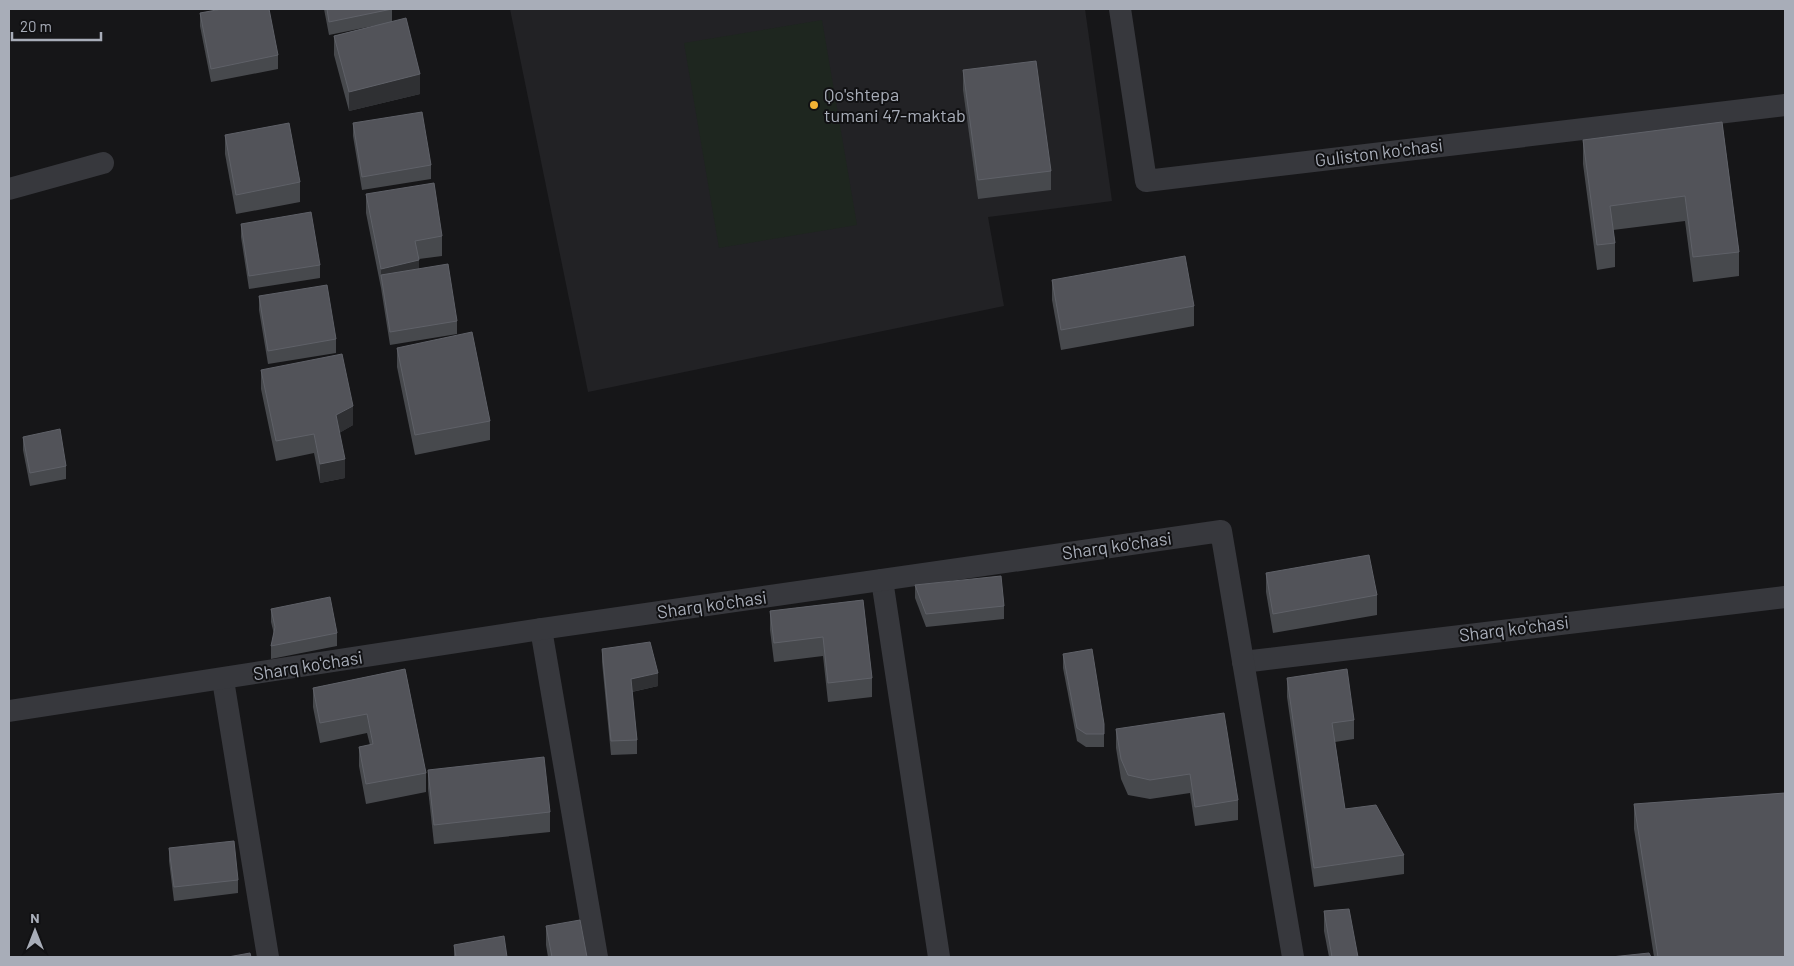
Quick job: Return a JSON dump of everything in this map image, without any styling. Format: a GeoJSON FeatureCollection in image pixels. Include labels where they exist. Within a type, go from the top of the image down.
{"type":"FeatureCollection","features":[{"type":"Feature","properties":{"kind":"street","name":"Guliston ko'chasi"},"geometry":{"type":"LineString","coordinates":[[1120,9],[1146,181],[1785,104]]}},
{"type":"Feature","properties":{"kind":"street"},"geometry":{"type":"LineString","coordinates":[[9,189],[104,163]]}},
{"type":"Feature","properties":{"kind":"street","name":"Sharq ko'chasi"},"geometry":{"type":"LineString","coordinates":[[9,711],[223,680],[541,629],[1220,531],[1293,957]]}},
{"type":"Feature","properties":{"kind":"street"},"geometry":{"type":"LineString","coordinates":[[882,580],[940,957]]}},
{"type":"Feature","properties":{"kind":"street","name":"Sharq ko'chasi"},"geometry":{"type":"LineString","coordinates":[[1243,662],[1785,597]]}},
{"type":"Feature","properties":{"kind":"street"},"geometry":{"type":"LineString","coordinates":[[541,629],[597,957]]}},
{"type":"Feature","properties":{"kind":"street"},"geometry":{"type":"LineString","coordinates":[[223,680],[268,957]]}},
{"type":"Feature","properties":{"kind":"shaded area","name":"Qo'shtepa tumani 47-maktab"},"geometry":{"type":"Polygon","coordinates":[[[510,9],[1085,9],[1112,201],[988,217],[1004,306],[588,392],[510,9]]]}},
{"type":"Feature","properties":{"kind":"shaded area"},"geometry":{"type":"Polygon","coordinates":[[[822,20],[857,225],[719,248],[684,43],[822,20]]]}},
{"type":"Feature","properties":{"kind":"building"},"geometry":{"type":"Polygon","coordinates":[[[222,9],[269,9],[278,55],[211,69],[200,13],[222,9]]]}},
{"type":"Feature","properties":{"kind":"building"},"geometry":{"type":"Polygon","coordinates":[[[327,9],[392,9],[329,22],[327,9]]]}},
{"type":"Feature","properties":{"kind":"building"},"geometry":{"type":"Polygon","coordinates":[[[406,18],[420,74],[349,92],[334,36],[406,18]]]}},
{"type":"Feature","properties":{"kind":"building"},"geometry":{"type":"Polygon","coordinates":[[[1036,61],[1051,171],[978,180],[963,70],[1036,61]]]}},
{"type":"Feature","properties":{"kind":"building"},"geometry":{"type":"Polygon","coordinates":[[[422,112],[431,165],[362,177],[353,123],[422,112]]]}},
{"type":"Feature","properties":{"kind":"building"},"geometry":{"type":"Polygon","coordinates":[[[1722,122],[1739,252],[1693,257],[1685,196],[1610,206],[1615,243],[1597,245],[1583,140],[1722,122]]]}},
{"type":"Feature","properties":{"kind":"building"},"geometry":{"type":"Polygon","coordinates":[[[289,123],[300,182],[236,195],[225,135],[289,123]]]}},
{"type":"Feature","properties":{"kind":"building"},"geometry":{"type":"Polygon","coordinates":[[[434,183],[442,236],[415,241],[419,260],[381,269],[366,194],[434,183]]]}},
{"type":"Feature","properties":{"kind":"building"},"geometry":{"type":"Polygon","coordinates":[[[311,212],[320,265],[249,276],[241,224],[311,212]]]}},
{"type":"Feature","properties":{"kind":"building"},"geometry":{"type":"Polygon","coordinates":[[[1185,256],[1194,306],[1061,330],[1052,280],[1185,256]]]}},
{"type":"Feature","properties":{"kind":"building"},"geometry":{"type":"Polygon","coordinates":[[[448,264],[457,321],[390,332],[381,275],[448,264]]]}},
{"type":"Feature","properties":{"kind":"building"},"geometry":{"type":"Polygon","coordinates":[[[327,285],[336,339],[268,351],[259,296],[327,285]]]}},
{"type":"Feature","properties":{"kind":"building"},"geometry":{"type":"Polygon","coordinates":[[[472,332],[490,421],[415,435],[397,348],[472,332]]]}},
{"type":"Feature","properties":{"kind":"building"},"geometry":{"type":"Polygon","coordinates":[[[342,354],[353,406],[336,415],[345,459],[320,464],[314,434],[276,441],[261,370],[342,354]]]}},
{"type":"Feature","properties":{"kind":"building"},"geometry":{"type":"Polygon","coordinates":[[[60,429],[66,466],[30,473],[23,437],[60,429]]]}},
{"type":"Feature","properties":{"kind":"building"},"geometry":{"type":"Polygon","coordinates":[[[1369,555],[1377,595],[1273,614],[1266,573],[1369,555]]]}},
{"type":"Feature","properties":{"kind":"building"},"geometry":{"type":"Polygon","coordinates":[[[1001,576],[1004,606],[926,614],[915,585],[1001,576]]]}},
{"type":"Feature","properties":{"kind":"building"},"geometry":{"type":"Polygon","coordinates":[[[330,597],[337,633],[271,646],[275,627],[271,609],[330,597]]]}},
{"type":"Feature","properties":{"kind":"building"},"geometry":{"type":"Polygon","coordinates":[[[863,600],[872,678],[828,683],[823,637],[774,643],[770,611],[863,600]]]}},
{"type":"Feature","properties":{"kind":"building"},"geometry":{"type":"Polygon","coordinates":[[[650,642],[658,673],[631,679],[637,740],[611,741],[602,649],[650,642]]]}},
{"type":"Feature","properties":{"kind":"building"},"geometry":{"type":"Polygon","coordinates":[[[1092,649],[1104,734],[1086,734],[1077,728],[1063,654],[1092,649]]]}},
{"type":"Feature","properties":{"kind":"building"},"geometry":{"type":"Polygon","coordinates":[[[405,669],[426,773],[366,784],[359,747],[373,744],[367,714],[320,723],[313,688],[405,669]]]}},
{"type":"Feature","properties":{"kind":"building"},"geometry":{"type":"Polygon","coordinates":[[[1347,669],[1354,720],[1332,723],[1345,809],[1376,805],[1404,855],[1314,868],[1287,678],[1347,669]]]}},
{"type":"Feature","properties":{"kind":"building"},"geometry":{"type":"Polygon","coordinates":[[[1224,713],[1238,800],[1195,807],[1190,774],[1150,780],[1128,775],[1121,759],[1116,729],[1224,713]]]}},
{"type":"Feature","properties":{"kind":"building"},"geometry":{"type":"Polygon","coordinates":[[[544,757],[550,812],[434,825],[428,770],[544,757]]]}},
{"type":"Feature","properties":{"kind":"building"},"geometry":{"type":"Polygon","coordinates":[[[1785,793],[1785,957],[1658,957],[1634,804],[1785,793]]]}},
{"type":"Feature","properties":{"kind":"building"},"geometry":{"type":"Polygon","coordinates":[[[234,841],[238,880],[174,887],[169,848],[234,841]]]}},
{"type":"Feature","properties":{"kind":"building"},"geometry":{"type":"Polygon","coordinates":[[[1349,909],[1358,957],[1332,957],[1324,911],[1349,909]]]}},
{"type":"Feature","properties":{"kind":"building"},"geometry":{"type":"Polygon","coordinates":[[[580,920],[587,957],[552,957],[546,926],[580,920]]]}},
{"type":"Feature","properties":{"kind":"building"},"geometry":{"type":"Polygon","coordinates":[[[504,936],[507,957],[456,957],[454,945],[504,936]]]}},
{"type":"Feature","properties":{"kind":"building"},"geometry":{"type":"Polygon","coordinates":[[[250,953],[251,957],[228,957],[250,953]]]}},
{"type":"Feature","properties":{"kind":"building"},"geometry":{"type":"Polygon","coordinates":[[[1649,953],[1651,957],[1611,957],[1649,953]]]}},
{"type":"Feature","properties":{"kind":"place","name":"Qo'shtepa tumani 47-maktab"},"geometry":{"type":"Point","coordinates":[814,105]}}]}
